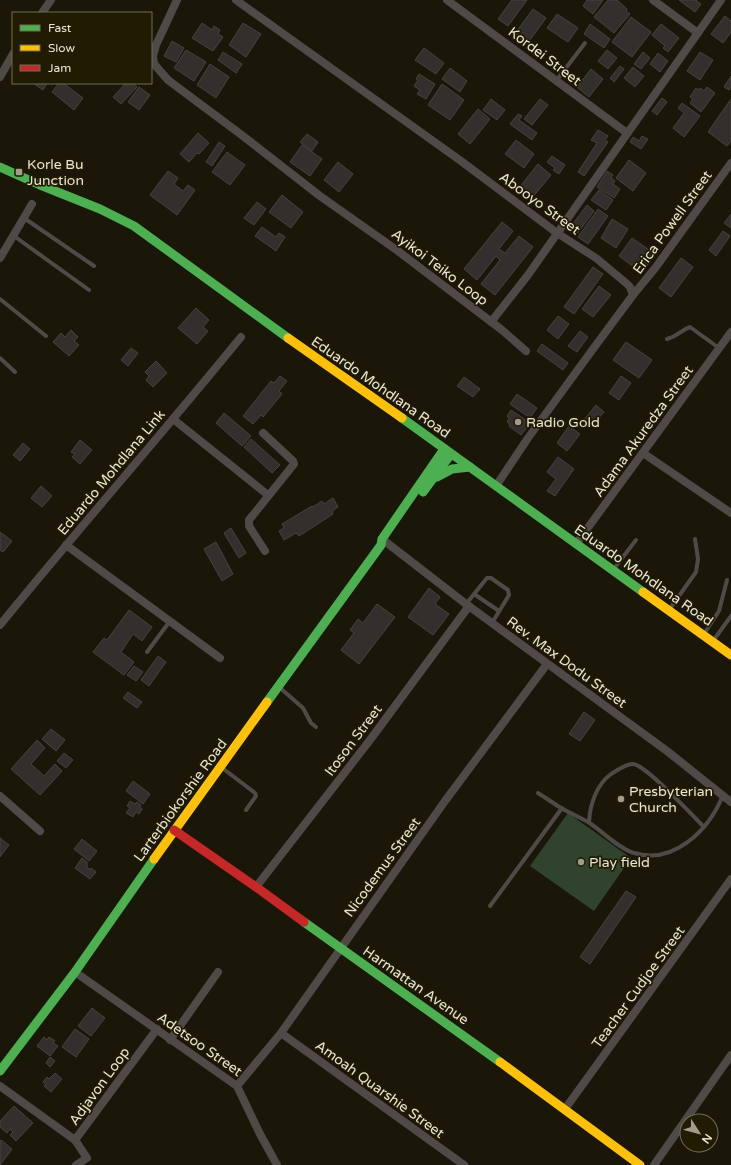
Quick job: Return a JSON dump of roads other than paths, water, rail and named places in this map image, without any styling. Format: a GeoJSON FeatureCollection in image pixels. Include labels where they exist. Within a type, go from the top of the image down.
{"type":"FeatureCollection","features":[{"type":"Feature","properties":{"kind":"street"},"geometry":{"type":"LineString","coordinates":[[43,12],[51,0]]}},
{"type":"Feature","properties":{"kind":"street","name":"Ayikoi Teiko Loop"},"geometry":{"type":"LineString","coordinates":[[178,0],[156,45],[153,56],[154,64],[168,80],[320,196],[398,251],[491,322],[524,281],[721,0]]}},
{"type":"Feature","properties":{"kind":"street","name":"Abooyo Street"},"geometry":{"type":"LineString","coordinates":[[236,0],[462,161],[557,233],[596,258],[630,287],[632,295]]}},
{"type":"Feature","properties":{"kind":"street","name":"Kordei Street"},"geometry":{"type":"LineString","coordinates":[[447,0],[627,133]]}},
{"type":"Feature","properties":{"kind":"street"},"geometry":{"type":"LineString","coordinates":[[653,0],[698,33]]}},
{"type":"Feature","properties":{"kind":"street"},"geometry":{"type":"LineString","coordinates":[[0,77],[12,56]]}},
{"type":"Feature","properties":{"kind":"street","name":"Erica Powell Street"},"geometry":{"type":"LineString","coordinates":[[632,295],[656,266],[731,163]]}},
{"type":"Feature","properties":{"kind":"street","name":"Eduardo Mohdlana Road"},"geometry":{"type":"LineString","coordinates":[[0,167],[39,185],[120,217],[134,226],[260,319],[343,376],[731,655]]}},
{"type":"Feature","properties":{"kind":"street"},"geometry":{"type":"LineString","coordinates":[[0,258],[32,204]]}},
{"type":"Feature","properties":{"kind":"street"},"geometry":{"type":"LineString","coordinates":[[496,486],[528,438],[632,295]]}},
{"type":"Feature","properties":{"kind":"street"},"geometry":{"type":"LineString","coordinates":[[491,322],[526,351]]}},
{"type":"Feature","properties":{"kind":"street","name":"Adama Akuredza Street"},"geometry":{"type":"LineString","coordinates":[[576,544],[731,332]]}},
{"type":"Feature","properties":{"kind":"street","name":"Eduardo Mohdlana Link"},"geometry":{"type":"LineString","coordinates":[[0,625],[173,420],[241,336]]}},
{"type":"Feature","properties":{"kind":"street"},"geometry":{"type":"LineString","coordinates":[[173,420],[268,495]]}},
{"type":"Feature","properties":{"kind":"street"},"geometry":{"type":"LineString","coordinates":[[263,433],[293,461],[294,464],[268,495],[248,523],[265,552]]}},
{"type":"Feature","properties":{"kind":"street"},"geometry":{"type":"LineString","coordinates":[[433,441],[433,465]]}},
{"type":"Feature","properties":{"kind":"street","name":"Larterbiokorshie Road"},"geometry":{"type":"LineString","coordinates":[[0,1070],[75,972],[174,830],[383,542],[433,465],[448,451]]}},
{"type":"Feature","properties":{"kind":"street","name":"Larterbiokorshie Road"},"geometry":{"type":"LineString","coordinates":[[383,542],[433,479],[448,451]]}},
{"type":"Feature","properties":{"kind":"street"},"geometry":{"type":"LineString","coordinates":[[643,453],[731,512]]}},
{"type":"Feature","properties":{"kind":"street"},"geometry":{"type":"LineString","coordinates":[[433,479],[451,468],[470,467]]}},
{"type":"Feature","properties":{"kind":"street","name":"Rev. Max Dodu Street"},"geometry":{"type":"LineString","coordinates":[[383,542],[667,751],[731,802]]}},
{"type":"Feature","properties":{"kind":"street"},"geometry":{"type":"LineString","coordinates":[[66,545],[220,658]]}},
{"type":"Feature","properties":{"kind":"street","name":"Itoson Street"},"geometry":{"type":"LineString","coordinates":[[256,887],[370,740],[467,605]]}},
{"type":"Feature","properties":{"kind":"street","name":"Nicodemus Street"},"geometry":{"type":"LineString","coordinates":[[238,1086],[281,1033],[445,802],[547,664]]}},
{"type":"Feature","properties":{"kind":"street"},"geometry":{"type":"LineString","coordinates":[[0,796],[40,831]]}},
{"type":"Feature","properties":{"kind":"street","name":"Harmattan Avenue"},"geometry":{"type":"LineString","coordinates":[[174,830],[256,887],[340,949],[464,1035],[640,1165]]}},
{"type":"Feature","properties":{"kind":"street","name":"Teacher Cudjoe Street"},"geometry":{"type":"LineString","coordinates":[[565,1109],[731,879]]}},
{"type":"Feature","properties":{"kind":"street","name":"Adetsoo Street"},"geometry":{"type":"LineString","coordinates":[[75,972],[170,1040],[238,1086],[260,1134],[277,1165]]}},
{"type":"Feature","properties":{"kind":"street"},"geometry":{"type":"LineString","coordinates":[[170,1040],[218,972]]}},
{"type":"Feature","properties":{"kind":"street","name":"Adjavon Loop"},"geometry":{"type":"LineString","coordinates":[[0,1086],[75,1140],[157,1030]]}},
{"type":"Feature","properties":{"kind":"street","name":"Amoah Quarshie Street"},"geometry":{"type":"LineString","coordinates":[[281,1033],[464,1165]]}},
{"type":"Feature","properties":{"kind":"street"},"geometry":{"type":"LineString","coordinates":[[654,1165],[730,1059]]}},
{"type":"Feature","properties":{"kind":"street"},"geometry":{"type":"LineString","coordinates":[[75,1140],[87,1158],[76,1165]]}},
{"type":"Feature","properties":{"kind":"lane"},"geometry":{"type":"LineString","coordinates":[[556,82],[585,43]]}},
{"type":"Feature","properties":{"kind":"lane"},"geometry":{"type":"LineString","coordinates":[[24,218],[94,266]]}},
{"type":"Feature","properties":{"kind":"lane"},"geometry":{"type":"LineString","coordinates":[[14,236],[89,290]]}},
{"type":"Feature","properties":{"kind":"lane"},"geometry":{"type":"LineString","coordinates":[[0,300],[46,336]]}},
{"type":"Feature","properties":{"kind":"lane"},"geometry":{"type":"LineString","coordinates":[[667,339],[677,336],[690,327],[720,348]]}},
{"type":"Feature","properties":{"kind":"lane"},"geometry":{"type":"LineString","coordinates":[[0,358],[15,372]]}},
{"type":"Feature","properties":{"kind":"lane"},"geometry":{"type":"LineString","coordinates":[[669,610],[696,572],[698,559],[695,539]]}},
{"type":"Feature","properties":{"kind":"lane"},"geometry":{"type":"LineString","coordinates":[[613,571],[636,540]]}},
{"type":"Feature","properties":{"kind":"lane"},"geometry":{"type":"LineString","coordinates":[[467,605],[487,578],[491,578],[508,590],[509,595],[492,623]]}},
{"type":"Feature","properties":{"kind":"lane"},"geometry":{"type":"LineString","coordinates":[[704,635],[719,611],[727,580]]}},
{"type":"Feature","properties":{"kind":"lane"},"geometry":{"type":"LineString","coordinates":[[474,594],[499,611]]}},
{"type":"Feature","properties":{"kind":"lane"},"geometry":{"type":"LineString","coordinates":[[712,641],[731,616]]}},
{"type":"Feature","properties":{"kind":"lane"},"geometry":{"type":"LineString","coordinates":[[147,652],[170,621]]}},
{"type":"Feature","properties":{"kind":"lane"},"geometry":{"type":"LineString","coordinates":[[279,687],[303,708],[311,723],[316,727]]}},
{"type":"Feature","properties":{"kind":"lane"},"geometry":{"type":"LineString","coordinates":[[589,822],[592,800],[607,777],[625,765],[634,764],[646,770],[704,827]]}},
{"type":"Feature","properties":{"kind":"lane"},"geometry":{"type":"LineString","coordinates":[[221,766],[255,793],[256,796],[246,810]]}},
{"type":"Feature","properties":{"kind":"lane"},"geometry":{"type":"LineString","coordinates":[[538,792],[562,808],[589,822],[632,853],[651,856],[667,853],[685,844],[697,835],[717,809],[723,795]]}},
{"type":"Feature","properties":{"kind":"lane"},"geometry":{"type":"LineString","coordinates":[[490,906],[562,808]]}},
{"type":"Feature","properties":{"kind":"place","name":"Korle Bu Junction"},"geometry":{"type":"Point","coordinates":[19,172]}},
{"type":"Feature","properties":{"kind":"place","name":"Radio Gold"},"geometry":{"type":"Point","coordinates":[518,422]}},
{"type":"Feature","properties":{"kind":"place","name":"Presbyterian Church"},"geometry":{"type":"Point","coordinates":[621,799]}},
{"type":"Feature","properties":{"kind":"place","name":"Play field"},"geometry":{"type":"Point","coordinates":[581,862]}}]}
